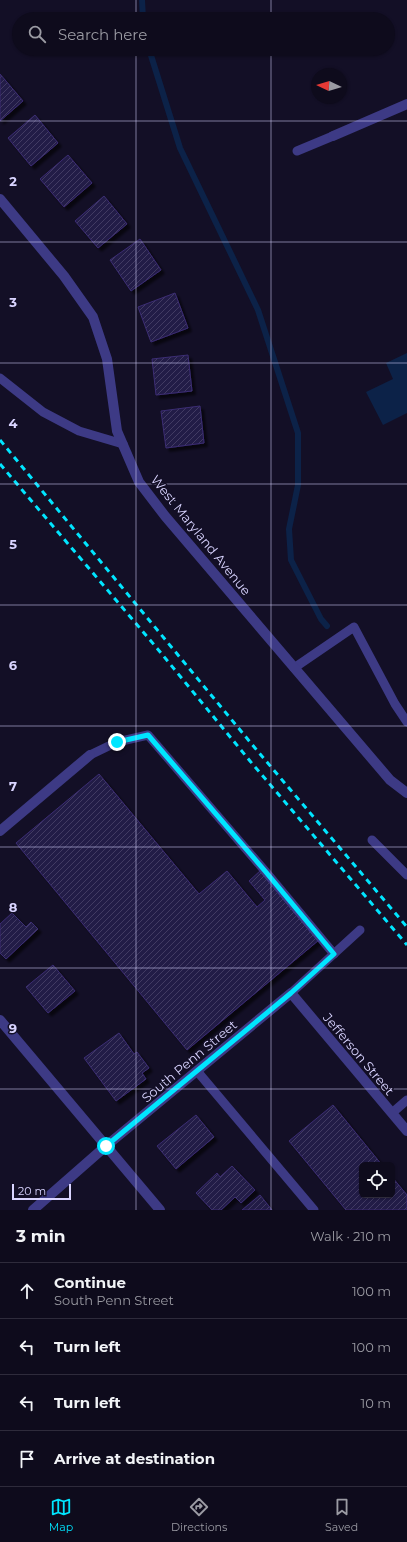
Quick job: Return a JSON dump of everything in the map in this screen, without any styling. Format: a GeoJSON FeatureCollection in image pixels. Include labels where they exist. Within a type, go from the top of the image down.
{"type":"FeatureCollection","features":[{"type":"Feature","properties":{"kind":"street"},"geometry":{"type":"LineString","coordinates":[[333,136],[407,104]]}},
{"type":"Feature","properties":{"kind":"street","name":"West Maryland Avenue"},"geometry":{"type":"LineString","coordinates":[[0,199],[64,276],[93,317],[107,359],[117,431],[140,482],[165,516],[390,780],[407,793]]}},
{"type":"Feature","properties":{"kind":"street"},"geometry":{"type":"LineString","coordinates":[[0,831],[90,755]]}},
{"type":"Feature","properties":{"kind":"street","name":"South Penn Street"},"geometry":{"type":"LineString","coordinates":[[33,1210],[106,1146],[291,993]]}},
{"type":"Feature","properties":{"kind":"street","name":"Jefferson Street"},"geometry":{"type":"LineString","coordinates":[[291,993],[407,1131]]}},
{"type":"Feature","properties":{"kind":"street"},"geometry":{"type":"LineString","coordinates":[[0,1020],[160,1210]]}},
{"type":"Feature","properties":{"kind":"lane"},"geometry":{"type":"LineString","coordinates":[[297,150],[333,136]]}},
{"type":"Feature","properties":{"kind":"lane"},"geometry":{"type":"LineString","coordinates":[[0,378],[43,412],[79,431],[123,444]]}},
{"type":"Feature","properties":{"kind":"lane"},"geometry":{"type":"LineString","coordinates":[[294,668],[354,627],[395,704],[407,722]]}},
{"type":"Feature","properties":{"kind":"lane"},"geometry":{"type":"LineString","coordinates":[[90,755],[117,742],[148,735],[334,954]]}},
{"type":"Feature","properties":{"kind":"lane"},"geometry":{"type":"LineString","coordinates":[[372,840],[407,875]]}},
{"type":"Feature","properties":{"kind":"lane","name":"South Penn Street"},"geometry":{"type":"LineString","coordinates":[[291,993],[360,930]]}},
{"type":"Feature","properties":{"kind":"lane"},"geometry":{"type":"LineString","coordinates":[[197,1071],[314,1210]]}},
{"type":"Feature","properties":{"kind":"lane"},"geometry":{"type":"LineString","coordinates":[[392,1113],[407,1100]]}},
{"type":"Feature","properties":{"kind":"water"},"geometry":{"type":"Polygon","coordinates":[[[407,353],[407,413],[383,425],[366,392],[393,379],[386,363],[407,353]]]}},
{"type":"Feature","properties":{"kind":"building"},"geometry":{"type":"Polygon","coordinates":[[[0,74],[23,101],[0,121],[0,74]]]}},
{"type":"Feature","properties":{"kind":"building"},"geometry":{"type":"Polygon","coordinates":[[[35,115],[58,143],[31,166],[8,138],[35,115]]]}},
{"type":"Feature","properties":{"kind":"building"},"geometry":{"type":"Polygon","coordinates":[[[68,155],[92,183],[64,207],[40,179],[68,155]]]}},
{"type":"Feature","properties":{"kind":"building"},"geometry":{"type":"Polygon","coordinates":[[[104,196],[127,224],[98,248],[75,221],[104,196]]]}},
{"type":"Feature","properties":{"kind":"building"},"geometry":{"type":"Polygon","coordinates":[[[140,239],[161,270],[131,291],[110,260],[140,239]]]}},
{"type":"Feature","properties":{"kind":"building"},"geometry":{"type":"Polygon","coordinates":[[[175,293],[188,328],[151,342],[138,307],[175,293]]]}},
{"type":"Feature","properties":{"kind":"building"},"geometry":{"type":"Polygon","coordinates":[[[188,355],[192,391],[156,395],[152,359],[188,355]]]}},
{"type":"Feature","properties":{"kind":"building"},"geometry":{"type":"Polygon","coordinates":[[[200,406],[204,443],[166,448],[161,411],[200,406]]]}},
{"type":"Feature","properties":{"kind":"building"},"geometry":{"type":"Polygon","coordinates":[[[99,774],[199,894],[227,871],[257,907],[265,900],[249,881],[261,870],[319,940],[187,1050],[16,843],[99,774]]]}},
{"type":"Feature","properties":{"kind":"building"},"geometry":{"type":"Polygon","coordinates":[[[12,913],[26,927],[31,922],[38,929],[6,959],[0,953],[0,924],[12,913]]]}},
{"type":"Feature","properties":{"kind":"building"},"geometry":{"type":"Polygon","coordinates":[[[53,965],[75,991],[48,1013],[26,987],[53,965]]]}},
{"type":"Feature","properties":{"kind":"building"},"geometry":{"type":"Polygon","coordinates":[[[119,1033],[134,1054],[137,1052],[149,1068],[142,1073],[146,1079],[116,1101],[84,1058],[119,1033]]]}},
{"type":"Feature","properties":{"kind":"building"},"geometry":{"type":"Polygon","coordinates":[[[333,1105],[380,1162],[359,1162],[359,1198],[395,1198],[395,1181],[407,1195],[407,1210],[346,1210],[289,1141],[333,1105]]]}},
{"type":"Feature","properties":{"kind":"building"},"geometry":{"type":"Polygon","coordinates":[[[196,1115],[214,1137],[176,1169],[157,1146],[196,1115]]]}},
{"type":"Feature","properties":{"kind":"building"},"geometry":{"type":"Polygon","coordinates":[[[232,1166],[255,1190],[241,1203],[235,1197],[221,1210],[212,1210],[196,1193],[217,1173],[220,1177],[232,1166]]]}},
{"type":"Feature","properties":{"kind":"building"},"geometry":{"type":"Polygon","coordinates":[[[260,1195],[272,1210],[242,1210],[260,1195]]]}},
{"type":"Feature","properties":{"kind":"waterway"},"geometry":{"type":"LineString","coordinates":[[142,0],[143,12]]}},
{"type":"Feature","properties":{"kind":"waterway"},"geometry":{"type":"LineString","coordinates":[[151,56],[180,148],[258,310],[298,433],[298,485],[289,529],[291,560],[321,619],[327,626]]}},
{"type":"Feature","properties":{"kind":"railway"},"geometry":{"type":"LineString","coordinates":[[0,440],[255,748],[407,927]]}},
{"type":"Feature","properties":{"kind":"railway"},"geometry":{"type":"LineString","coordinates":[[0,464],[407,945]]}},
{"type":"Feature","properties":{"kind":"route"},"geometry":{"type":"LineString","coordinates":[[106,1146],[291,993],[334,954],[148,735],[117,742]]}}]}
